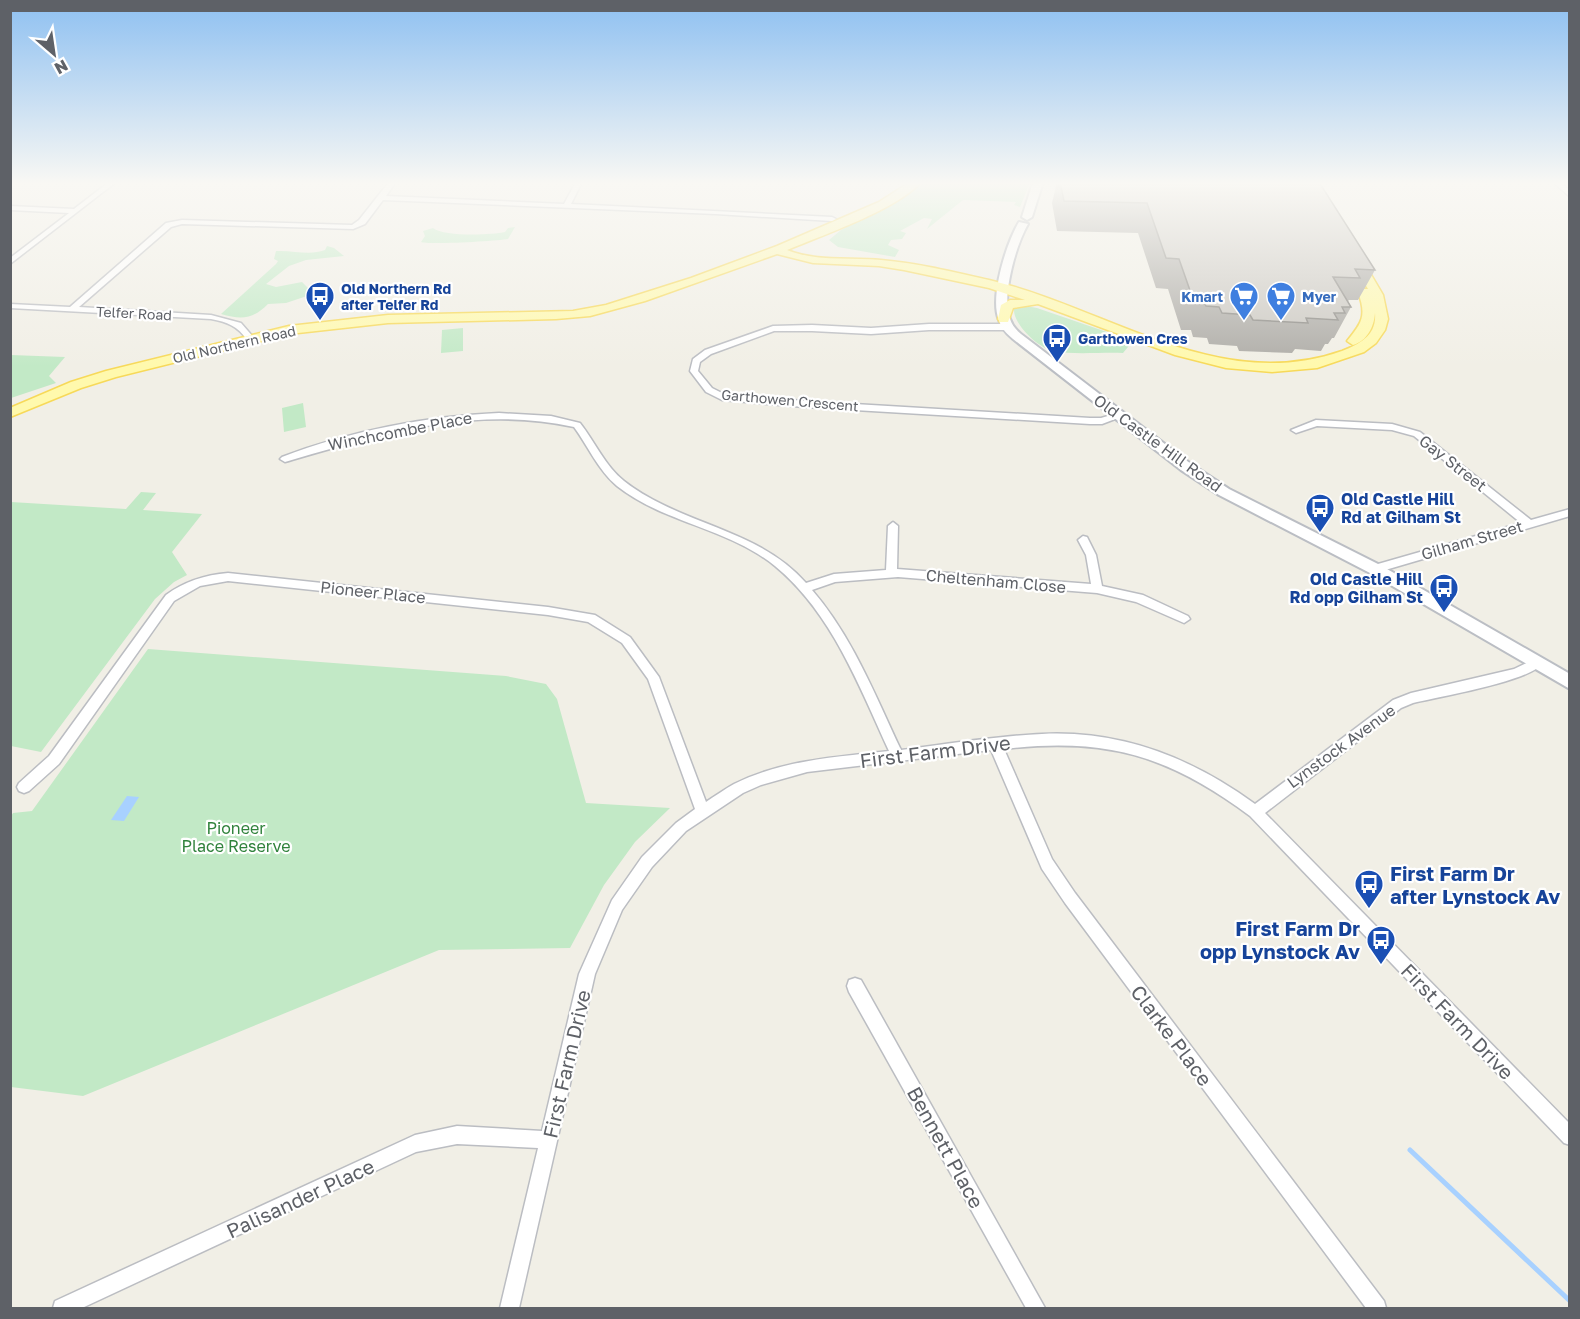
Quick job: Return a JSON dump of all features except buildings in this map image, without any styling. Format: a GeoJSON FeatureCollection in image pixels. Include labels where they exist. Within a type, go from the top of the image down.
{"type":"FeatureCollection","features":[{"type":"Feature","properties":{"kind":"main road","name":"Old Northern Road"},"geometry":{"type":"LineString","coordinates":[[10,413],[85,382],[250,338],[304,328],[359,321],[565,314],[624,303],[786,244]]}},
{"type":"Feature","properties":{"kind":"main road"},"geometry":{"type":"LineString","coordinates":[[829,244],[831,248]]}},
{"type":"Feature","properties":{"kind":"main road"},"geometry":{"type":"LineString","coordinates":[[781,246],[823,259],[891,264],[1005,285],[1052,306],[1213,360],[1265,368],[1319,364],[1335,360],[1364,347],[1372,340],[1381,325],[1383,314],[1380,300],[1349,258],[1370,313],[1367,326],[1358,338],[1326,354],[1301,358],[1247,357],[1205,349],[1005,285],[831,248],[781,246]]}},
{"type":"Feature","properties":{"kind":"main road"},"geometry":{"type":"LineString","coordinates":[[975,281],[990,298],[1006,323]]}},
{"type":"Feature","properties":{"kind":"main road"},"geometry":{"type":"LineString","coordinates":[[1006,323],[1005,308],[1010,304],[1023,302],[1052,306]]}},
{"type":"Feature","properties":{"kind":"street"},"geometry":{"type":"LineString","coordinates":[[10,262],[33,244]]}},
{"type":"Feature","properties":{"kind":"street"},"geometry":{"type":"LineString","coordinates":[[72,309],[148,244]]}},
{"type":"Feature","properties":{"kind":"street"},"geometry":{"type":"LineString","coordinates":[[1006,323],[1005,285],[1015,244]]}},
{"type":"Feature","properties":{"kind":"street","name":"Telfer Road"},"geometry":{"type":"LineString","coordinates":[[10,306],[227,320],[245,328],[250,338]]}},
{"type":"Feature","properties":{"kind":"street","name":"Old Castle Hill Road"},"geometry":{"type":"LineString","coordinates":[[1006,323],[1028,345],[1118,416],[1186,467],[1224,492],[1375,569],[1569,682]]}},
{"type":"Feature","properties":{"kind":"street","name":"Garthowen Crescent"},"geometry":{"type":"LineString","coordinates":[[1006,323],[871,331],[773,329],[708,352],[696,361],[694,371],[709,390],[722,397],[1090,421],[1102,421],[1118,416]]}},
{"type":"Feature","properties":{"kind":"street","name":"Winchcombe Place"},"geometry":{"type":"LineString","coordinates":[[285,459],[309,449],[395,429],[478,415],[513,414],[554,418],[577,425],[605,467],[620,483],[649,503],[732,536],[777,563],[804,588],[831,626],[852,662],[897,755]]}},
{"type":"Feature","properties":{"kind":"street","name":"Gay Street"},"geometry":{"type":"LineString","coordinates":[[1296,430],[1316,423],[1405,429],[1417,434],[1529,524]]}},
{"type":"Feature","properties":{"kind":"street","name":"Gilham Street"},"geometry":{"type":"LineString","coordinates":[[1375,569],[1569,512]]}},
{"type":"Feature","properties":{"kind":"street"},"geometry":{"type":"LineString","coordinates":[[891,573],[893,526]]}},
{"type":"Feature","properties":{"kind":"street"},"geometry":{"type":"LineString","coordinates":[[1083,540],[1091,555],[1097,589]]}},
{"type":"Feature","properties":{"kind":"street","name":"Cheltenham Close"},"geometry":{"type":"LineString","coordinates":[[804,588],[843,576],[891,573],[1097,589],[1139,598],[1184,619]]}},
{"type":"Feature","properties":{"kind":"street","name":"Pioneer Place"},"geometry":{"type":"LineString","coordinates":[[24,787],[54,760],[170,598],[193,583],[228,577],[548,611],[591,618],[626,640],[653,677],[703,811]]}},
{"type":"Feature","properties":{"kind":"street","name":"Lynstock Avenue"},"geometry":{"type":"LineString","coordinates":[[1255,812],[1397,704],[1411,698],[1517,673],[1537,663]]}},
{"type":"Feature","properties":{"kind":"street","name":"First Farm Drive"},"geometry":{"type":"LineString","coordinates":[[510,1308],[587,974],[617,905],[647,862],[681,827],[738,789],[759,780],[807,766],[1042,739],[1081,738],[1116,743],[1166,758],[1190,769],[1216,783],[1255,812],[1569,1137]]}},
{"type":"Feature","properties":{"kind":"street","name":"Clarke Place"},"geometry":{"type":"LineString","coordinates":[[995,744],[1047,864],[1377,1308]]}},
{"type":"Feature","properties":{"kind":"street","name":"Bennett Place"},"geometry":{"type":"LineString","coordinates":[[855,986],[1036,1308]]}},
{"type":"Feature","properties":{"kind":"street","name":"Palisander Place"},"geometry":{"type":"LineString","coordinates":[[62,1308],[415,1144],[457,1135],[549,1140]]}},
{"type":"Feature","properties":{"kind":"green space"},"geometry":{"type":"Polygon","coordinates":[[[834,244],[889,244],[899,250],[895,257],[838,247],[834,244]]]}},
{"type":"Feature","properties":{"kind":"green space"},"geometry":{"type":"Polygon","coordinates":[[[327,246],[334,248],[344,256],[306,260],[289,266],[266,284],[276,287],[302,282],[310,290],[307,296],[286,303],[268,304],[257,313],[247,317],[221,314],[276,264],[278,261],[274,259],[276,251],[313,253],[325,250],[327,246]]]}},
{"type":"Feature","properties":{"kind":"green space"},"geometry":{"type":"Polygon","coordinates":[[[1021,305],[1037,308],[1133,341],[1123,353],[1053,351],[1040,345],[1022,328],[1014,309],[1021,305]]]}},
{"type":"Feature","properties":{"kind":"green space"},"geometry":{"type":"Polygon","coordinates":[[[463,328],[463,351],[441,353],[442,330],[463,328]]]}},
{"type":"Feature","properties":{"kind":"green space"},"geometry":{"type":"Polygon","coordinates":[[[11,355],[65,357],[49,376],[56,383],[11,398],[11,355]]]}},
{"type":"Feature","properties":{"kind":"green space"},"geometry":{"type":"Polygon","coordinates":[[[303,403],[306,427],[284,432],[282,408],[303,403]]]}},
{"type":"Feature","properties":{"kind":"green space"},"geometry":{"type":"Polygon","coordinates":[[[141,492],[156,493],[143,510],[202,514],[172,552],[187,575],[174,582],[155,599],[41,752],[11,746],[11,502],[126,509],[141,492]]]}},
{"type":"Feature","properties":{"kind":"green space","name":"Pioneer Place Reserve"},"geometry":{"type":"Polygon","coordinates":[[[148,649],[506,676],[546,684],[557,699],[586,803],[670,808],[635,842],[604,885],[570,948],[439,950],[83,1096],[11,1087],[11,816],[13,813],[32,811],[148,649]]]}},
{"type":"Feature","properties":{"kind":"water"},"geometry":{"type":"Polygon","coordinates":[[[127,796],[139,797],[124,821],[111,820],[127,796]]]}},
{"type":"Feature","properties":{"kind":"waterway"},"geometry":{"type":"LineString","coordinates":[[1410,1150],[1570,1301]]}},
{"type":"Feature","properties":{"kind":"place","name":"Old Northern Rd after Telfer Rd"},"geometry":{"type":"Point","coordinates":[320,322]}},
{"type":"Feature","properties":{"kind":"place","name":"Kmart"},"geometry":{"type":"Point","coordinates":[1244,322]}},
{"type":"Feature","properties":{"kind":"place","name":"Myer"},"geometry":{"type":"Point","coordinates":[1281,322]}},
{"type":"Feature","properties":{"kind":"place","name":"Garthowen Cres"},"geometry":{"type":"Point","coordinates":[1057,364]}},
{"type":"Feature","properties":{"kind":"place","name":"Old Castle Hill Rd at Gilham St"},"geometry":{"type":"Point","coordinates":[1320,534]}},
{"type":"Feature","properties":{"kind":"place","name":"Old Castle Hill Rd opp Gilham St"},"geometry":{"type":"Point","coordinates":[1444,614]}},
{"type":"Feature","properties":{"kind":"place","name":"First Farm Dr after Lynstock Av"},"geometry":{"type":"Point","coordinates":[1369,910]}},
{"type":"Feature","properties":{"kind":"place","name":"First Farm Dr opp Lynstock Av"},"geometry":{"type":"Point","coordinates":[1381,966]}}]}
